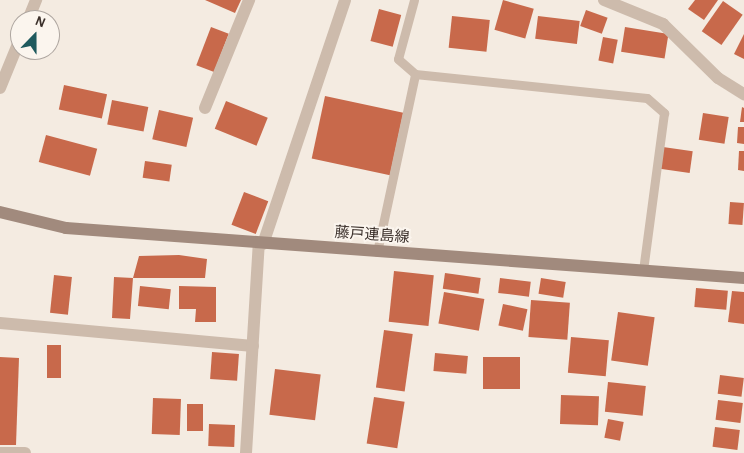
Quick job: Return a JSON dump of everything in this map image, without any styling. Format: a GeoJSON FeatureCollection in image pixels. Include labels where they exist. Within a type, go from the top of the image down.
{"type":"FeatureCollection","features":[{"type":"Feature","properties":{"kind":"main road","name":"藤戸連島線"},"geometry":{"type":"LineString","coordinates":[[0,212],[66,228],[261,244],[744,278]]}},
{"type":"Feature","properties":{"kind":"street"},"geometry":{"type":"LineString","coordinates":[[205,108],[249,0]]}},
{"type":"Feature","properties":{"kind":"street"},"geometry":{"type":"LineString","coordinates":[[246,453],[261,244],[345,0]]}},
{"type":"Feature","properties":{"kind":"street"},"geometry":{"type":"LineString","coordinates":[[604,0],[663,24],[718,78],[744,94]]}},
{"type":"Feature","properties":{"kind":"street"},"geometry":{"type":"LineString","coordinates":[[0,88],[11,60]]}},
{"type":"Feature","properties":{"kind":"street"},"geometry":{"type":"LineString","coordinates":[[0,323],[253,346]]}},
{"type":"Feature","properties":{"kind":"street"},"geometry":{"type":"LineString","coordinates":[[0,453],[25,453]]}},
{"type":"Feature","properties":{"kind":"lane"},"geometry":{"type":"LineString","coordinates":[[414,0],[398,59],[415,74],[647,98],[664,112],[643,270]]}},
{"type":"Feature","properties":{"kind":"lane"},"geometry":{"type":"LineString","coordinates":[[377,252],[415,74]]}},
{"type":"Feature","properties":{"kind":"building"},"geometry":{"type":"Polygon","coordinates":[[[205,0],[241,0],[235,13],[205,0]]]}},
{"type":"Feature","properties":{"kind":"building"},"geometry":{"type":"Polygon","coordinates":[[[503,0],[534,9],[525,39],[494,30],[503,0]]]}},
{"type":"Feature","properties":{"kind":"building"},"geometry":{"type":"Polygon","coordinates":[[[695,0],[718,0],[704,20],[688,9],[695,0]]]}},
{"type":"Feature","properties":{"kind":"building"},"geometry":{"type":"Polygon","coordinates":[[[723,1],[743,15],[721,45],[702,31],[723,1]]]}},
{"type":"Feature","properties":{"kind":"building"},"geometry":{"type":"Polygon","coordinates":[[[379,9],[401,15],[393,47],[370,41],[379,9]]]}},
{"type":"Feature","properties":{"kind":"building"},"geometry":{"type":"Polygon","coordinates":[[[586,10],[608,18],[602,34],[580,26],[586,10]]]}},
{"type":"Feature","properties":{"kind":"building"},"geometry":{"type":"Polygon","coordinates":[[[452,16],[490,20],[486,52],[449,48],[452,16]]]}},
{"type":"Feature","properties":{"kind":"building"},"geometry":{"type":"Polygon","coordinates":[[[538,16],[580,21],[577,44],[535,39],[538,16]]]}},
{"type":"Feature","properties":{"kind":"building"},"geometry":{"type":"Polygon","coordinates":[[[211,27],[229,34],[214,72],[196,65],[211,27]]]}},
{"type":"Feature","properties":{"kind":"building"},"geometry":{"type":"Polygon","coordinates":[[[625,27],[668,34],[665,59],[621,52],[625,27]]]}},
{"type":"Feature","properties":{"kind":"building"},"geometry":{"type":"Polygon","coordinates":[[[744,34],[744,59],[734,54],[744,34]]]}},
{"type":"Feature","properties":{"kind":"building"},"geometry":{"type":"Polygon","coordinates":[[[603,37],[618,40],[613,63],[598,61],[603,37]]]}},
{"type":"Feature","properties":{"kind":"building"},"geometry":{"type":"Polygon","coordinates":[[[64,85],[107,94],[102,119],[59,109],[64,85]]]}},
{"type":"Feature","properties":{"kind":"building"},"geometry":{"type":"Polygon","coordinates":[[[325,96],[403,113],[390,175],[312,159],[325,96]]]}},
{"type":"Feature","properties":{"kind":"building"},"geometry":{"type":"Polygon","coordinates":[[[112,100],[148,107],[144,132],[107,125],[112,100]]]}},
{"type":"Feature","properties":{"kind":"building"},"geometry":{"type":"Polygon","coordinates":[[[226,101],[268,118],[256,146],[215,129],[226,101]]]}},
{"type":"Feature","properties":{"kind":"building"},"geometry":{"type":"Polygon","coordinates":[[[742,107],[744,108],[744,122],[740,122],[742,107]]]}},
{"type":"Feature","properties":{"kind":"building"},"geometry":{"type":"Polygon","coordinates":[[[159,110],[193,118],[186,147],[152,139],[159,110]]]}},
{"type":"Feature","properties":{"kind":"building"},"geometry":{"type":"Polygon","coordinates":[[[703,113],[729,117],[724,144],[699,140],[703,113]]]}},
{"type":"Feature","properties":{"kind":"building"},"geometry":{"type":"Polygon","coordinates":[[[738,127],[744,127],[744,144],[737,143],[738,127]]]}},
{"type":"Feature","properties":{"kind":"building"},"geometry":{"type":"Polygon","coordinates":[[[46,135],[97,149],[90,176],[39,162],[46,135]]]}},
{"type":"Feature","properties":{"kind":"building"},"geometry":{"type":"Polygon","coordinates":[[[663,147],[693,151],[690,173],[660,169],[663,147]]]}},
{"type":"Feature","properties":{"kind":"building"},"geometry":{"type":"Polygon","coordinates":[[[739,151],[744,151],[744,171],[738,170],[739,151]]]}},
{"type":"Feature","properties":{"kind":"building"},"geometry":{"type":"Polygon","coordinates":[[[145,161],[172,165],[169,182],[143,178],[145,161]]]}},
{"type":"Feature","properties":{"kind":"building"},"geometry":{"type":"Polygon","coordinates":[[[244,192],[268,201],[256,234],[231,225],[244,192]]]}},
{"type":"Feature","properties":{"kind":"building"},"geometry":{"type":"Polygon","coordinates":[[[730,202],[744,203],[742,225],[728,224],[730,202]]]}},
{"type":"Feature","properties":{"kind":"building"},"geometry":{"type":"Polygon","coordinates":[[[179,255],[207,259],[205,278],[133,278],[139,256],[179,255]]]}},
{"type":"Feature","properties":{"kind":"building"},"geometry":{"type":"Polygon","coordinates":[[[394,271],[434,275],[428,326],[389,322],[394,271]]]}},
{"type":"Feature","properties":{"kind":"building"},"geometry":{"type":"Polygon","coordinates":[[[445,273],[481,278],[478,294],[443,289],[445,273]]]}},
{"type":"Feature","properties":{"kind":"building"},"geometry":{"type":"Polygon","coordinates":[[[54,275],[72,277],[68,315],[50,313],[54,275]]]}},
{"type":"Feature","properties":{"kind":"building"},"geometry":{"type":"Polygon","coordinates":[[[114,277],[133,278],[130,319],[112,318],[114,277]]]}},
{"type":"Feature","properties":{"kind":"building"},"geometry":{"type":"Polygon","coordinates":[[[500,278],[531,282],[529,297],[498,293],[500,278]]]}},
{"type":"Feature","properties":{"kind":"building"},"geometry":{"type":"Polygon","coordinates":[[[541,278],[566,282],[563,298],[538,294],[541,278]]]}},
{"type":"Feature","properties":{"kind":"building"},"geometry":{"type":"Polygon","coordinates":[[[140,286],[171,289],[169,309],[138,306],[140,286]]]}},
{"type":"Feature","properties":{"kind":"building"},"geometry":{"type":"Polygon","coordinates":[[[179,286],[216,287],[216,322],[195,322],[196,309],[179,309],[179,286]]]}},
{"type":"Feature","properties":{"kind":"building"},"geometry":{"type":"Polygon","coordinates":[[[696,288],[728,291],[726,310],[694,307],[696,288]]]}},
{"type":"Feature","properties":{"kind":"building"},"geometry":{"type":"Polygon","coordinates":[[[732,291],[744,292],[744,324],[728,322],[732,291]]]}},
{"type":"Feature","properties":{"kind":"building"},"geometry":{"type":"Polygon","coordinates":[[[444,292],[484,299],[479,331],[438,324],[444,292]]]}},
{"type":"Feature","properties":{"kind":"building"},"geometry":{"type":"Polygon","coordinates":[[[531,300],[570,303],[567,340],[528,337],[531,300]]]}},
{"type":"Feature","properties":{"kind":"building"},"geometry":{"type":"Polygon","coordinates":[[[503,304],[527,309],[523,331],[498,326],[503,304]]]}},
{"type":"Feature","properties":{"kind":"building"},"geometry":{"type":"Polygon","coordinates":[[[618,312],[655,317],[648,366],[611,361],[618,312]]]}},
{"type":"Feature","properties":{"kind":"building"},"geometry":{"type":"Polygon","coordinates":[[[384,330],[413,334],[405,391],[376,387],[384,330]]]}},
{"type":"Feature","properties":{"kind":"building"},"geometry":{"type":"Polygon","coordinates":[[[571,337],[609,340],[606,376],[568,373],[571,337]]]}},
{"type":"Feature","properties":{"kind":"building"},"geometry":{"type":"Polygon","coordinates":[[[47,345],[61,345],[61,378],[47,378],[47,345]]]}},
{"type":"Feature","properties":{"kind":"building"},"geometry":{"type":"Polygon","coordinates":[[[212,352],[239,354],[237,381],[210,379],[212,352]]]}},
{"type":"Feature","properties":{"kind":"building"},"geometry":{"type":"Polygon","coordinates":[[[435,353],[468,356],[466,374],[433,371],[435,353]]]}},
{"type":"Feature","properties":{"kind":"building"},"geometry":{"type":"Polygon","coordinates":[[[0,357],[19,358],[16,445],[0,445],[0,357]]]}},
{"type":"Feature","properties":{"kind":"building"},"geometry":{"type":"Polygon","coordinates":[[[483,357],[520,357],[520,389],[483,389],[483,357]]]}},
{"type":"Feature","properties":{"kind":"building"},"geometry":{"type":"Polygon","coordinates":[[[275,369],[321,375],[315,420],[269,415],[275,369]]]}},
{"type":"Feature","properties":{"kind":"building"},"geometry":{"type":"Polygon","coordinates":[[[720,375],[744,378],[742,397],[718,394],[720,375]]]}},
{"type":"Feature","properties":{"kind":"building"},"geometry":{"type":"Polygon","coordinates":[[[608,382],[646,386],[643,416],[605,412],[608,382]]]}},
{"type":"Feature","properties":{"kind":"building"},"geometry":{"type":"Polygon","coordinates":[[[561,395],[599,396],[598,425],[560,424],[561,395]]]}},
{"type":"Feature","properties":{"kind":"building"},"geometry":{"type":"Polygon","coordinates":[[[374,397],[405,402],[397,448],[367,443],[374,397]]]}},
{"type":"Feature","properties":{"kind":"building"},"geometry":{"type":"Polygon","coordinates":[[[153,398],[181,399],[180,435],[152,434],[153,398]]]}},
{"type":"Feature","properties":{"kind":"building"},"geometry":{"type":"Polygon","coordinates":[[[718,400],[743,403],[740,423],[716,420],[718,400]]]}},
{"type":"Feature","properties":{"kind":"building"},"geometry":{"type":"Polygon","coordinates":[[[187,404],[203,404],[203,431],[187,431],[187,404]]]}},
{"type":"Feature","properties":{"kind":"building"},"geometry":{"type":"Polygon","coordinates":[[[608,419],[624,422],[620,441],[604,438],[608,419]]]}},
{"type":"Feature","properties":{"kind":"building"},"geometry":{"type":"Polygon","coordinates":[[[209,424],[235,425],[234,447],[208,446],[209,424]]]}},
{"type":"Feature","properties":{"kind":"building"},"geometry":{"type":"Polygon","coordinates":[[[715,427],[740,430],[737,450],[713,447],[715,427]]]}}]}
